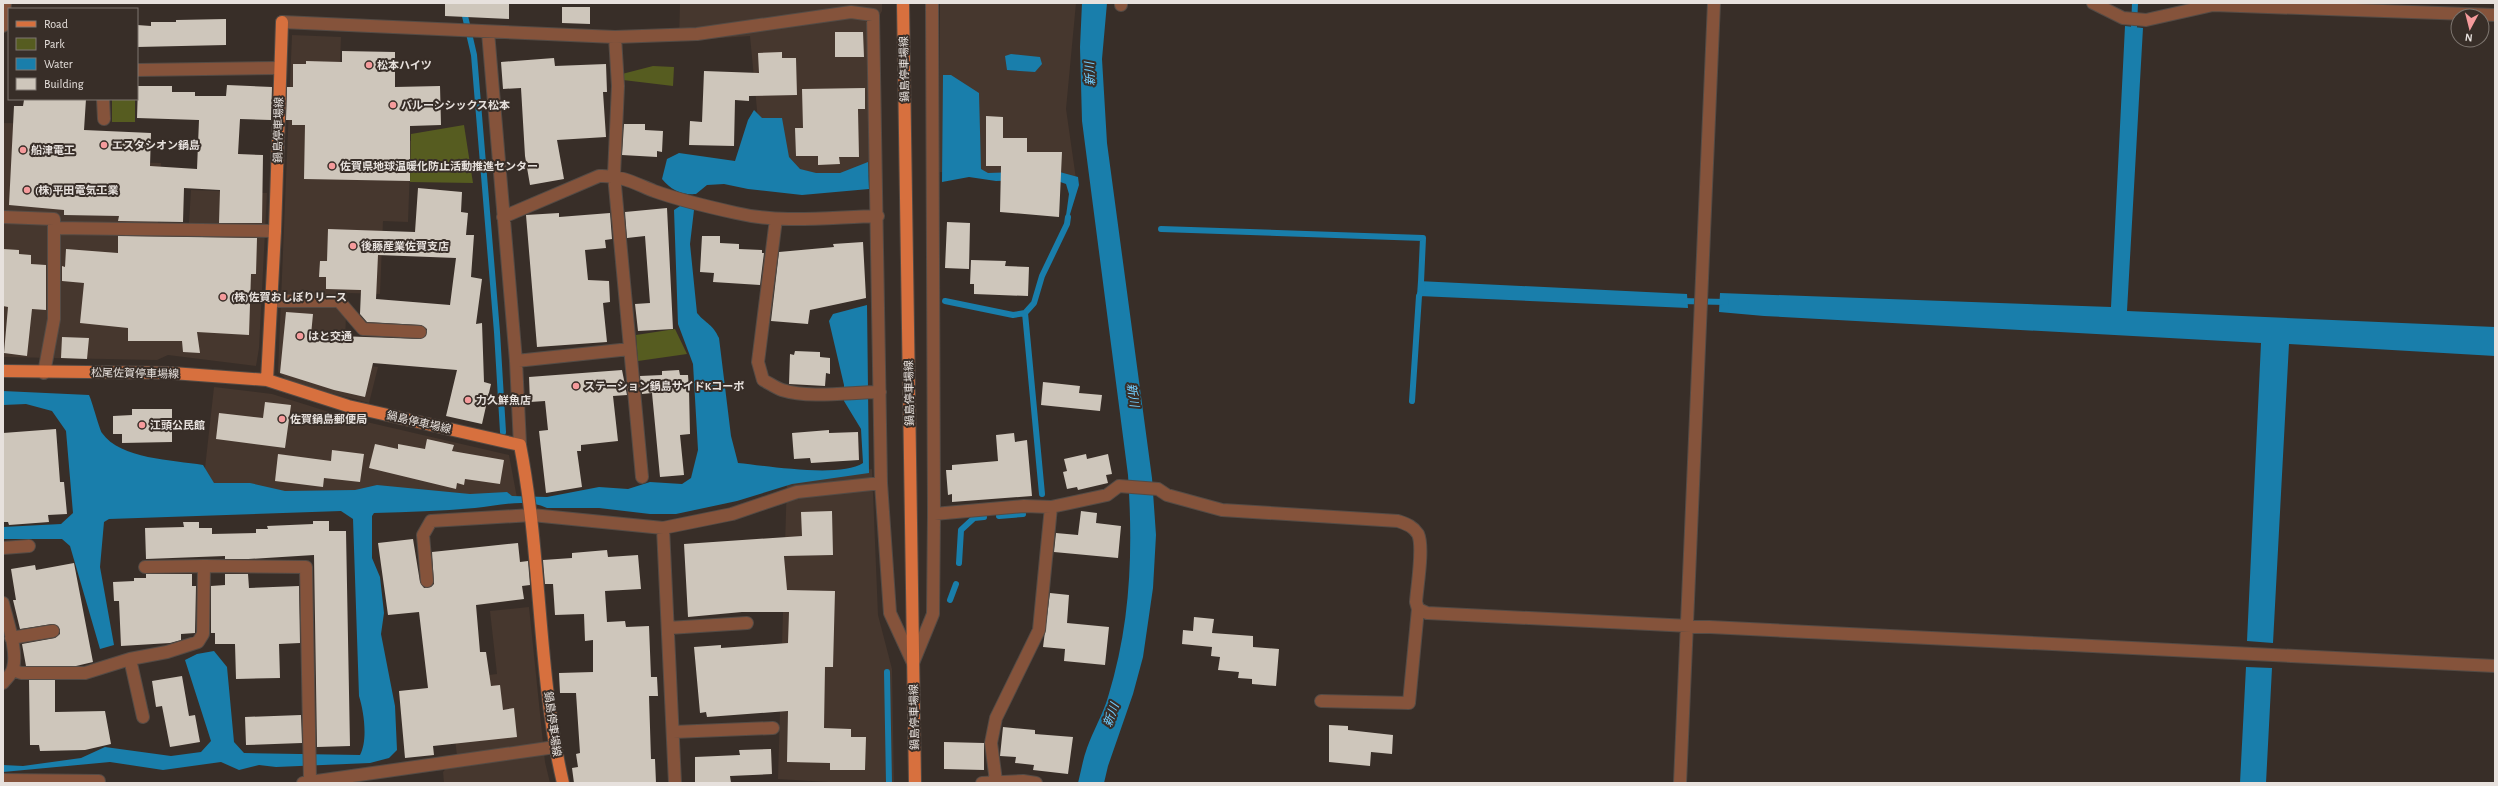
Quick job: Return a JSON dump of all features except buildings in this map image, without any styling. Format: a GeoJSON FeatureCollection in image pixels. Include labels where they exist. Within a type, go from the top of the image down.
{"type":"FeatureCollection","features":[{"type":"Feature","properties":{"kind":"main road","name":"鍋島停車場線"},"geometry":{"type":"LineString","coordinates":[[903,3],[915,783]]}},
{"type":"Feature","properties":{"kind":"main road","name":"鍋島停車場線"},"geometry":{"type":"LineString","coordinates":[[282,22],[275,231],[267,380],[348,406],[520,445],[529,491],[540,621],[555,747],[563,783]]}},
{"type":"Feature","properties":{"kind":"main road","name":"松尾佐賀停車場線"},"geometry":{"type":"LineString","coordinates":[[3,371],[172,373],[267,380]]}},
{"type":"Feature","properties":{"kind":"street"},"geometry":{"type":"LineString","coordinates":[[3,26],[5,3]]}},
{"type":"Feature","properties":{"kind":"street"},"geometry":{"type":"LineString","coordinates":[[913,663],[933,614],[932,3]]}},
{"type":"Feature","properties":{"kind":"street"},"geometry":{"type":"LineString","coordinates":[[1680,783],[1714,3]]}},
{"type":"Feature","properties":{"kind":"street"},"geometry":{"type":"LineString","coordinates":[[2093,3],[2124,18],[2146,20],[2213,5],[2495,15]]}},
{"type":"Feature","properties":{"kind":"street"},"geometry":{"type":"LineString","coordinates":[[282,22],[615,37],[697,34],[851,12],[873,15],[878,216],[877,392],[880,483],[890,613],[913,663]]}},
{"type":"Feature","properties":{"kind":"street"},"geometry":{"type":"LineString","coordinates":[[483,32],[503,217],[516,361],[520,445]]}},
{"type":"Feature","properties":{"kind":"street"},"geometry":{"type":"LineString","coordinates":[[615,37],[618,86],[614,175],[642,477]]}},
{"type":"Feature","properties":{"kind":"street"},"geometry":{"type":"LineString","coordinates":[[138,70],[280,68]]}},
{"type":"Feature","properties":{"kind":"street"},"geometry":{"type":"LineString","coordinates":[[103,100],[104,119]]}},
{"type":"Feature","properties":{"kind":"street"},"geometry":{"type":"LineString","coordinates":[[503,217],[599,176],[614,175],[634,181],[654,191],[737,213],[776,219],[878,216]]}},
{"type":"Feature","properties":{"kind":"street"},"geometry":{"type":"LineString","coordinates":[[3,217],[54,219],[54,319],[44,372]]}},
{"type":"Feature","properties":{"kind":"street"},"geometry":{"type":"LineString","coordinates":[[776,219],[758,362],[763,380],[782,390],[817,395],[839,392],[877,392]]}},
{"type":"Feature","properties":{"kind":"street"},"geometry":{"type":"LineString","coordinates":[[54,228],[275,231]]}},
{"type":"Feature","properties":{"kind":"street"},"geometry":{"type":"LineString","coordinates":[[272,301],[339,301],[363,329],[420,332]]}},
{"type":"Feature","properties":{"kind":"street"},"geometry":{"type":"LineString","coordinates":[[516,361],[630,350]]}},
{"type":"Feature","properties":{"kind":"street"},"geometry":{"type":"LineString","coordinates":[[427,581],[423,535],[431,522],[531,511],[663,528],[732,514],[797,492],[880,483]]}},
{"type":"Feature","properties":{"kind":"street"},"geometry":{"type":"LineString","coordinates":[[934,514],[1024,506],[1051,507],[1107,495],[1119,486],[1124,486],[1158,489],[1167,495],[1222,510],[1398,521],[1409,524],[1418,535],[1420,547],[1416,602],[1418,609],[1409,703],[1321,701]]}},
{"type":"Feature","properties":{"kind":"street"},"geometry":{"type":"LineString","coordinates":[[996,781],[991,743],[996,718],[1038,630],[1051,507]]}},
{"type":"Feature","properties":{"kind":"street"},"geometry":{"type":"LineString","coordinates":[[663,528],[675,783]]}},
{"type":"Feature","properties":{"kind":"street"},"geometry":{"type":"LineString","coordinates":[[3,548],[29,546]]}},
{"type":"Feature","properties":{"kind":"street"},"geometry":{"type":"LineString","coordinates":[[13,670],[21,673],[85,673],[130,659],[167,652],[198,642],[203,634],[204,566]]}},
{"type":"Feature","properties":{"kind":"street"},"geometry":{"type":"LineString","coordinates":[[145,567],[306,567],[309,745],[308,778],[332,780],[555,747]]}},
{"type":"Feature","properties":{"kind":"street"},"geometry":{"type":"LineString","coordinates":[[3,603],[11,638],[13,670],[3,683]]}},
{"type":"Feature","properties":{"kind":"street"},"geometry":{"type":"LineString","coordinates":[[1418,609],[1427,613],[2495,666]]}},
{"type":"Feature","properties":{"kind":"street"},"geometry":{"type":"LineString","coordinates":[[668,628],[747,623]]}},
{"type":"Feature","properties":{"kind":"street"},"geometry":{"type":"LineString","coordinates":[[11,638],[54,631]]}},
{"type":"Feature","properties":{"kind":"street"},"geometry":{"type":"LineString","coordinates":[[130,659],[144,717]]}},
{"type":"Feature","properties":{"kind":"street"},"geometry":{"type":"LineString","coordinates":[[673,732],[773,728]]}},
{"type":"Feature","properties":{"kind":"street"},"geometry":{"type":"LineString","coordinates":[[3,780],[112,783]]}},
{"type":"Feature","properties":{"kind":"street"},"geometry":{"type":"LineString","coordinates":[[982,783],[996,781],[1036,783]]}},
{"type":"Feature","properties":{"kind":"shaded area"},"geometry":{"type":"Polygon","coordinates":[[[680,3],[882,3],[882,11],[869,35],[870,175],[822,181],[762,163],[750,36],[679,41],[680,3]]]}},
{"type":"Feature","properties":{"kind":"shaded area"},"geometry":{"type":"Polygon","coordinates":[[[940,3],[1076,3],[1066,109],[1076,179],[939,172],[940,3]]]}},
{"type":"Feature","properties":{"kind":"shaded area"},"geometry":{"type":"Polygon","coordinates":[[[292,35],[341,37],[339,94],[332,138],[411,141],[408,222],[383,221],[380,294],[347,293],[344,363],[378,367],[369,403],[289,382],[278,372],[292,35]]]}},
{"type":"Feature","properties":{"kind":"shaded area"},"geometry":{"type":"Polygon","coordinates":[[[4,123],[55,124],[53,160],[161,163],[158,223],[189,223],[191,190],[267,193],[259,348],[256,366],[168,355],[157,360],[3,357],[4,123]]]}},
{"type":"Feature","properties":{"kind":"shaded area"},"geometry":{"type":"Polygon","coordinates":[[[214,387],[272,394],[345,417],[509,455],[517,498],[277,498],[203,486],[214,387]]]}},
{"type":"Feature","properties":{"kind":"shaded area"},"geometry":{"type":"Polygon","coordinates":[[[872,469],[878,615],[892,669],[894,783],[845,783],[778,779],[787,479],[872,469]]]}},
{"type":"Feature","properties":{"kind":"shaded area"},"geometry":{"type":"Polygon","coordinates":[[[529,607],[545,762],[550,783],[444,783],[443,772],[457,756],[448,680],[497,674],[490,611],[529,607]]]}},
{"type":"Feature","properties":{"kind":"green space"},"geometry":{"type":"Polygon","coordinates":[[[653,66],[674,67],[673,86],[623,80],[622,74],[653,66]]]}},
{"type":"Feature","properties":{"kind":"green space"},"geometry":{"type":"Polygon","coordinates":[[[112,100],[135,100],[135,122],[112,122],[112,100]]]}},
{"type":"Feature","properties":{"kind":"green space"},"geometry":{"type":"Polygon","coordinates":[[[464,125],[473,183],[410,182],[411,134],[464,125]]]}},
{"type":"Feature","properties":{"kind":"green space"},"geometry":{"type":"Polygon","coordinates":[[[675,329],[687,354],[638,361],[636,335],[675,329]]]}},
{"type":"Feature","properties":{"kind":"water","name":"新川"},"geometry":{"type":"Polygon","coordinates":[[[1082,3],[1107,3],[1102,59],[1107,143],[1152,478],[1156,535],[1153,588],[1143,657],[1133,694],[1108,766],[1104,783],[1078,783],[1087,748],[1108,697],[1122,642],[1126,614],[1130,559],[1130,503],[1128,475],[1082,121],[1080,47],[1082,3]]]}},
{"type":"Feature","properties":{"kind":"water"},"geometry":{"type":"Polygon","coordinates":[[[2125,26],[2143,28],[2127,311],[2495,327],[2495,356],[2289,344],[2273,643],[2247,641],[2261,343],[1764,316],[1719,312],[1720,293],[2111,307],[2125,26]]]}},
{"type":"Feature","properties":{"kind":"water"},"geometry":{"type":"Polygon","coordinates":[[[1011,54],[1040,57],[1042,64],[1035,72],[1007,70],[1005,56],[1011,54]]]}},
{"type":"Feature","properties":{"kind":"water"},"geometry":{"type":"Polygon","coordinates":[[[943,75],[951,75],[979,93],[981,169],[988,173],[1056,171],[1078,177],[1079,185],[1067,224],[1065,223],[1069,194],[1066,184],[1052,179],[996,181],[969,177],[942,182],[943,75]]]}},
{"type":"Feature","properties":{"kind":"water"},"geometry":{"type":"Polygon","coordinates":[[[754,110],[762,118],[782,118],[789,157],[800,169],[816,173],[840,173],[868,162],[869,189],[802,195],[748,189],[724,184],[707,185],[696,194],[686,194],[673,189],[662,179],[667,159],[679,153],[735,161],[748,120],[754,110]]]}},
{"type":"Feature","properties":{"kind":"water"},"geometry":{"type":"Polygon","coordinates":[[[683,204],[694,210],[690,244],[697,313],[712,327],[719,338],[731,436],[738,463],[803,470],[838,470],[863,463],[861,429],[844,401],[844,385],[829,321],[833,314],[867,305],[869,473],[792,484],[737,501],[676,514],[650,514],[599,508],[547,508],[539,505],[521,503],[450,510],[374,513],[372,516],[372,558],[380,577],[384,613],[381,634],[395,706],[397,750],[389,758],[370,763],[276,767],[259,765],[239,770],[221,762],[163,770],[110,762],[3,772],[3,765],[23,766],[81,758],[105,747],[171,756],[201,752],[211,741],[185,660],[197,654],[214,651],[227,667],[234,742],[244,753],[360,755],[365,734],[364,718],[359,696],[353,519],[341,511],[109,519],[104,522],[100,567],[114,645],[100,649],[70,546],[62,539],[3,539],[3,527],[61,524],[73,513],[66,431],[52,411],[26,404],[3,405],[3,391],[89,395],[101,431],[110,442],[121,448],[148,457],[203,465],[214,483],[250,483],[285,491],[355,490],[377,485],[470,494],[507,492],[512,496],[547,497],[599,487],[628,489],[650,482],[682,484],[691,478],[698,450],[693,364],[678,324],[674,210],[683,204]]]}},
{"type":"Feature","properties":{"kind":"water"},"geometry":{"type":"Polygon","coordinates":[[[1418,281],[1687,294],[1688,308],[1417,296],[1418,281]]]}},
{"type":"Feature","properties":{"kind":"water"},"geometry":{"type":"Polygon","coordinates":[[[2246,667],[2272,668],[2266,783],[2240,783],[2246,667]]]}},
{"type":"Feature","properties":{"kind":"waterway"},"geometry":{"type":"LineString","coordinates":[[462,3],[474,55],[497,332],[503,432]]}},
{"type":"Feature","properties":{"kind":"waterway"},"geometry":{"type":"LineString","coordinates":[[2134,27],[2135,3]]}},
{"type":"Feature","properties":{"kind":"waterway"},"geometry":{"type":"LineString","coordinates":[[945,301],[1013,315],[1025,313],[1034,303],[1042,276],[1067,224],[1068,217]]}},
{"type":"Feature","properties":{"kind":"waterway"},"geometry":{"type":"LineString","coordinates":[[1161,229],[1423,238],[1421,282],[1423,289],[1419,296],[1412,401]]}},
{"type":"Feature","properties":{"kind":"waterway"},"geometry":{"type":"LineString","coordinates":[[1680,301],[1726,302]]}},
{"type":"Feature","properties":{"kind":"waterway"},"geometry":{"type":"LineString","coordinates":[[1025,313],[1042,494]]}},
{"type":"Feature","properties":{"kind":"waterway"},"geometry":{"type":"LineString","coordinates":[[999,516],[1023,514]]}},
{"type":"Feature","properties":{"kind":"waterway"},"geometry":{"type":"LineString","coordinates":[[959,563],[961,530],[974,518],[984,517]]}},
{"type":"Feature","properties":{"kind":"waterway"},"geometry":{"type":"LineString","coordinates":[[950,600],[956,584]]}},
{"type":"Feature","properties":{"kind":"waterway"},"geometry":{"type":"LineString","coordinates":[[887,672],[889,783]]}},
{"type":"Feature","properties":{"kind":"place","name":"松本ハイツ"},"geometry":{"type":"Point","coordinates":[369,65]}},
{"type":"Feature","properties":{"kind":"place","name":"バルーンシックス松本"},"geometry":{"type":"Point","coordinates":[393,105]}},
{"type":"Feature","properties":{"kind":"place","name":"エスタシオン鍋島"},"geometry":{"type":"Point","coordinates":[104,145]}},
{"type":"Feature","properties":{"kind":"place","name":"船津電工"},"geometry":{"type":"Point","coordinates":[23,150]}},
{"type":"Feature","properties":{"kind":"place","name":"佐賀県地球温暖化防止活動推進センター"},"geometry":{"type":"Point","coordinates":[332,166]}},
{"type":"Feature","properties":{"kind":"place","name":"(株)平田電気工業"},"geometry":{"type":"Point","coordinates":[27,190]}},
{"type":"Feature","properties":{"kind":"place","name":"後藤産業佐賀支店"},"geometry":{"type":"Point","coordinates":[353,246]}},
{"type":"Feature","properties":{"kind":"place","name":"(株)佐賀おしぼりリース"},"geometry":{"type":"Point","coordinates":[223,297]}},
{"type":"Feature","properties":{"kind":"place","name":"はと交通"},"geometry":{"type":"Point","coordinates":[300,336]}},
{"type":"Feature","properties":{"kind":"place","name":"ステーション鍋島サイドKコーポ"},"geometry":{"type":"Point","coordinates":[576,386]}},
{"type":"Feature","properties":{"kind":"place","name":"力久鮮魚店"},"geometry":{"type":"Point","coordinates":[468,400]}},
{"type":"Feature","properties":{"kind":"place","name":"佐賀鍋島郵便局"},"geometry":{"type":"Point","coordinates":[282,419]}},
{"type":"Feature","properties":{"kind":"place","name":"江頭公民館"},"geometry":{"type":"Point","coordinates":[142,425]}}]}
